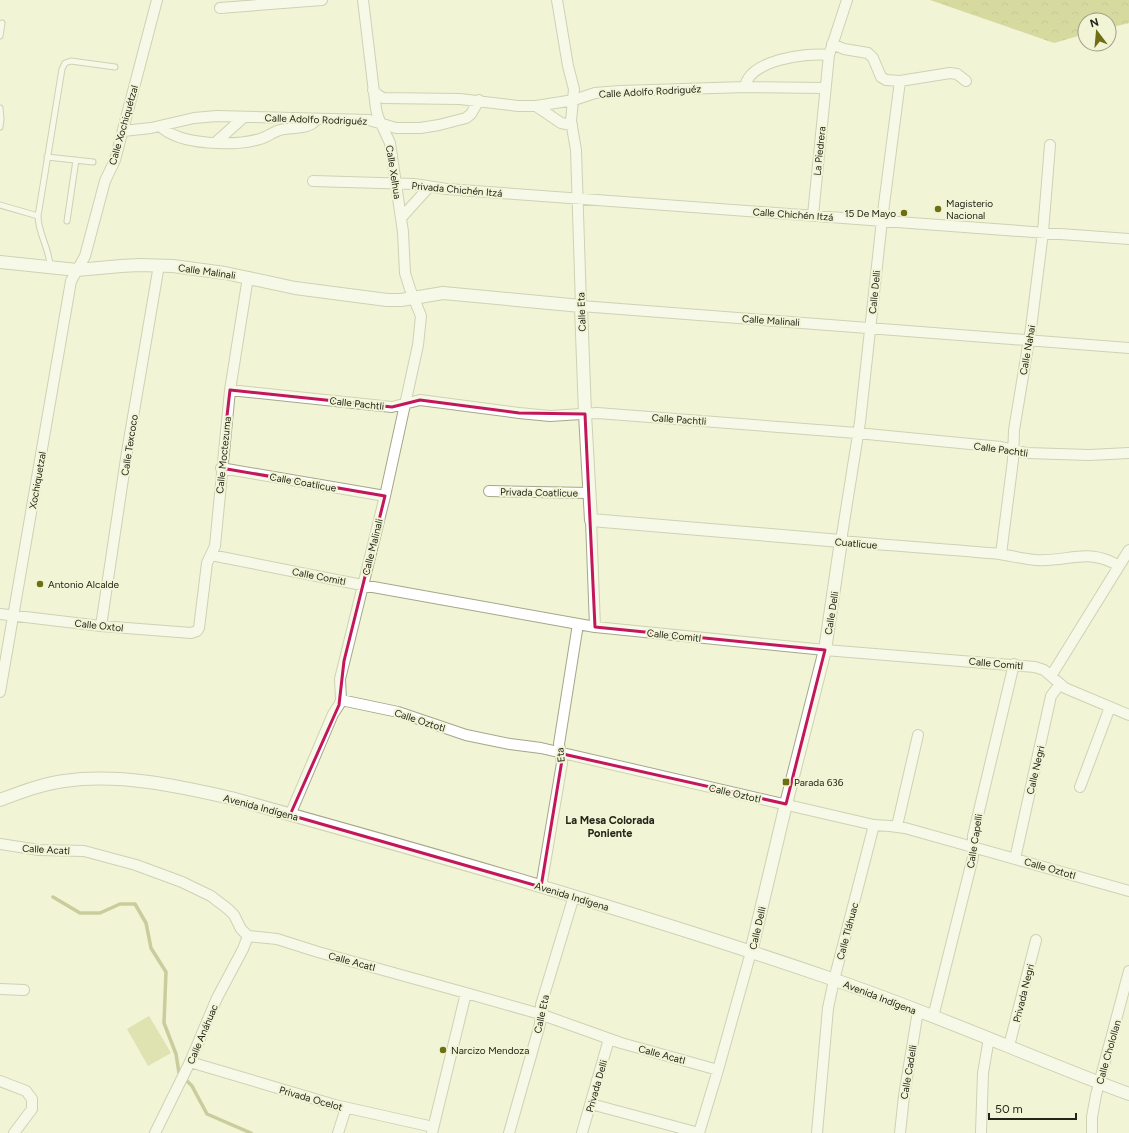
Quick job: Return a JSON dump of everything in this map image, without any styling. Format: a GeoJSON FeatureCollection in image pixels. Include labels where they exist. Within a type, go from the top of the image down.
{"type":"FeatureCollection","features":[{"type":"Feature","properties":{"kind":"street","name":"Calle Xochiquétzal"},"geometry":{"type":"LineString","coordinates":[[77,270],[85,256],[105,182],[115,160],[157,0]]}},
{"type":"Feature","properties":{"kind":"street"},"geometry":{"type":"LineString","coordinates":[[220,8],[277,2],[322,0]]}},
{"type":"Feature","properties":{"kind":"street","name":"Calle Xelhua"},"geometry":{"type":"LineString","coordinates":[[363,0],[376,109],[380,124],[390,143],[401,218],[405,272],[414,298]]}},
{"type":"Feature","properties":{"kind":"street","name":"Calle Eta"},"geometry":{"type":"LineString","coordinates":[[557,0],[568,66],[574,89],[574,100],[571,113],[576,150],[584,414],[591,520],[595,627]]}},
{"type":"Feature","properties":{"kind":"street"},"geometry":{"type":"LineString","coordinates":[[825,88],[829,55],[847,0]]}},
{"type":"Feature","properties":{"kind":"street"},"geometry":{"type":"LineString","coordinates":[[832,44],[844,49],[868,53],[873,58],[883,79],[890,81],[950,73],[957,74],[966,81]]}},
{"type":"Feature","properties":{"kind":"street"},"geometry":{"type":"LineString","coordinates":[[745,87],[750,75],[757,69],[774,62],[804,55],[829,55]]}},
{"type":"Feature","properties":{"kind":"street","name":"Calle Delli"},"geometry":{"type":"LineString","coordinates":[[699,1133],[751,952],[824,650],[857,434],[900,80]]}},
{"type":"Feature","properties":{"kind":"street","name":"Calle Adolfo Rodriguéz"},"geometry":{"type":"LineString","coordinates":[[123,131],[160,126],[207,116],[369,120],[401,129],[439,125],[466,118],[471,114],[479,100],[511,105],[536,106],[574,100],[595,94],[620,91],[745,87],[825,88]]}},
{"type":"Feature","properties":{"kind":"street","name":"La Piedrera"},"geometry":{"type":"LineString","coordinates":[[813,215],[825,88]]}},
{"type":"Feature","properties":{"kind":"street"},"geometry":{"type":"LineString","coordinates":[[374,90],[383,98],[453,98],[479,100]]}},
{"type":"Feature","properties":{"kind":"street"},"geometry":{"type":"LineString","coordinates":[[536,106],[561,123],[572,125]]}},
{"type":"Feature","properties":{"kind":"street"},"geometry":{"type":"LineString","coordinates":[[215,143],[244,117]]}},
{"type":"Feature","properties":{"kind":"street"},"geometry":{"type":"LineString","coordinates":[[160,126],[166,132],[192,141],[215,143],[238,142],[259,139],[280,130],[311,125],[317,119]]}},
{"type":"Feature","properties":{"kind":"street","name":"Calle Nahai"},"geometry":{"type":"LineString","coordinates":[[1001,554],[1014,430],[1029,340],[1044,232],[1050,146]]}},
{"type":"Feature","properties":{"kind":"street","name":"Privada Chichén Itzá"},"geometry":{"type":"LineString","coordinates":[[313,181],[414,184],[447,189],[578,198]]}},
{"type":"Feature","properties":{"kind":"street"},"geometry":{"type":"LineString","coordinates":[[401,218],[429,187]]}},
{"type":"Feature","properties":{"kind":"street","name":"Calle Chichén Itzá"},"geometry":{"type":"LineString","coordinates":[[578,198],[1129,239]]}},
{"type":"Feature","properties":{"kind":"street","name":"Calle Malinali"},"geometry":{"type":"LineString","coordinates":[[0,262],[77,270],[120,266],[159,266],[224,272],[295,288],[387,300],[414,298],[443,293],[581,306],[1129,348]]}},
{"type":"Feature","properties":{"kind":"street","name":"Calle Texcoco"},"geometry":{"type":"LineString","coordinates":[[101,626],[127,452],[159,266]]}},
{"type":"Feature","properties":{"kind":"street","name":"Xochiquetzal"},"geometry":{"type":"LineString","coordinates":[[0,692],[71,281],[77,270]]}},
{"type":"Feature","properties":{"kind":"street","name":"Calle Moctezuma"},"geometry":{"type":"LineString","coordinates":[[197,631],[200,625],[207,564],[215,546],[221,468],[230,390],[248,277]]}},
{"type":"Feature","properties":{"kind":"street","name":"Calle Malinali"},"geometry":{"type":"LineString","coordinates":[[341,700],[340,678],[385,496],[418,345],[421,319],[420,312],[414,298]]}},
{"type":"Feature","properties":{"kind":"street","name":"Calle Pachtli"},"geometry":{"type":"LineString","coordinates":[[230,390],[392,407],[420,400],[550,416],[597,413],[857,434],[994,447],[1027,453],[1063,455],[1129,453]]}},
{"type":"Feature","properties":{"kind":"street","name":"Calle Coatlicue"},"geometry":{"type":"LineString","coordinates":[[221,468],[385,496]]}},
{"type":"Feature","properties":{"kind":"street","name":"Privada Coatlicue"},"geometry":{"type":"LineString","coordinates":[[489,491],[589,493]]}},
{"type":"Feature","properties":{"kind":"street","name":"Cuatlicue"},"geometry":{"type":"LineString","coordinates":[[591,520],[841,542],[1001,554],[1034,560],[1058,560],[1076,556],[1096,556],[1105,558],[1119,566]]}},
{"type":"Feature","properties":{"kind":"street"},"geometry":{"type":"LineString","coordinates":[[1051,676],[1129,550]]}},
{"type":"Feature","properties":{"kind":"street","name":"Calle Comitl"},"geometry":{"type":"LineString","coordinates":[[211,555],[362,585],[595,627],[824,650],[1014,664],[1040,668],[1065,688],[1129,715]]}},
{"type":"Feature","properties":{"kind":"street","name":"Calle Oxtol"},"geometry":{"type":"LineString","coordinates":[[0,614],[101,626],[191,633],[197,631]]}},
{"type":"Feature","properties":{"kind":"street","name":"Eta"},"geometry":{"type":"LineString","coordinates":[[541,887],[562,763],[559,744],[578,624]]}},
{"type":"Feature","properties":{"kind":"street","name":"Calle Capelli"},"geometry":{"type":"LineString","coordinates":[[933,1017],[973,857],[973,836],[1014,664]]}},
{"type":"Feature","properties":{"kind":"street","name":"Calle Negri"},"geometry":{"type":"LineString","coordinates":[[1015,858],[1051,696],[1060,684]]}},
{"type":"Feature","properties":{"kind":"street"},"geometry":{"type":"LineString","coordinates":[[290,815],[333,714],[341,700]]}},
{"type":"Feature","properties":{"kind":"street","name":"Calle Oztotl"},"geometry":{"type":"LineString","coordinates":[[341,700],[398,712],[466,735],[510,744],[540,748],[560,754],[874,825],[897,826],[1129,891]]}},
{"type":"Feature","properties":{"kind":"street"},"geometry":{"type":"LineString","coordinates":[[1080,787],[1110,707]]}},
{"type":"Feature","properties":{"kind":"street"},"geometry":{"type":"LineString","coordinates":[[897,826],[918,735]]}},
{"type":"Feature","properties":{"kind":"street","name":"Avenida Indígena"},"geometry":{"type":"LineString","coordinates":[[0,800],[42,785],[80,779],[107,778],[131,780],[200,791],[290,815],[574,896],[751,952],[834,980],[990,1038],[1129,1094]]}},
{"type":"Feature","properties":{"kind":"street","name":"Calle Tláhuac"},"geometry":{"type":"LineString","coordinates":[[816,1133],[828,1008],[874,825]]}},
{"type":"Feature","properties":{"kind":"street","name":"Calle Acatl"},"geometry":{"type":"LineString","coordinates":[[0,844],[39,850],[84,851],[136,865],[182,882],[211,896],[234,915],[241,928],[248,936],[276,939],[540,1014],[609,1039],[718,1070]]}},
{"type":"Feature","properties":{"kind":"street","name":"Calle Eta"},"geometry":{"type":"LineString","coordinates":[[509,1133],[540,1024],[541,1005],[574,896]]}},
{"type":"Feature","properties":{"kind":"street","name":"Calle Anáhuac"},"geometry":{"type":"LineString","coordinates":[[155,1133],[190,1062],[217,998],[243,949],[248,936]]}},
{"type":"Feature","properties":{"kind":"street","name":"Privada Negri"},"geometry":{"type":"LineString","coordinates":[[1009,1046],[1036,940]]}},
{"type":"Feature","properties":{"kind":"street","name":"Calle Cholollan"},"geometry":{"type":"LineString","coordinates":[[1092,1133],[1094,1104],[1128,984],[1129,971]]}},
{"type":"Feature","properties":{"kind":"street"},"geometry":{"type":"LineString","coordinates":[[0,989],[24,990]]}},
{"type":"Feature","properties":{"kind":"street","name":"Privada Ocelot"},"geometry":{"type":"LineString","coordinates":[[190,1062],[346,1108],[433,1130],[466,993]]}},
{"type":"Feature","properties":{"kind":"street","name":"Calle Cadelli"},"geometry":{"type":"LineString","coordinates":[[900,1133],[904,1096],[918,1012]]}},
{"type":"Feature","properties":{"kind":"street"},"geometry":{"type":"LineString","coordinates":[[981,1133],[983,1073],[990,1038]]}},
{"type":"Feature","properties":{"kind":"street","name":"Privada Delli"},"geometry":{"type":"LineString","coordinates":[[582,1133],[609,1039]]}},
{"type":"Feature","properties":{"kind":"street"},"geometry":{"type":"LineString","coordinates":[[0,1081],[26,1091],[32,1099],[32,1109],[14,1133]]}},
{"type":"Feature","properties":{"kind":"street"},"geometry":{"type":"LineString","coordinates":[[591,1104],[699,1133]]}},
{"type":"Feature","properties":{"kind":"street"},"geometry":{"type":"LineString","coordinates":[[338,1133],[346,1108]]}},
{"type":"Feature","properties":{"kind":"lane"},"geometry":{"type":"LineString","coordinates":[[0,36],[2,23]]}},
{"type":"Feature","properties":{"kind":"lane"},"geometry":{"type":"LineString","coordinates":[[50,268],[49,258],[38,226],[38,216],[63,65],[71,61],[115,67]]}},
{"type":"Feature","properties":{"kind":"lane"},"geometry":{"type":"LineString","coordinates":[[0,108],[0,127]]}},
{"type":"Feature","properties":{"kind":"lane"},"geometry":{"type":"LineString","coordinates":[[47,157],[93,162]]}},
{"type":"Feature","properties":{"kind":"lane"},"geometry":{"type":"LineString","coordinates":[[68,221],[76,160]]}},
{"type":"Feature","properties":{"kind":"lane"},"geometry":{"type":"LineString","coordinates":[[0,205],[38,216]]}},
{"type":"Feature","properties":{"kind":"highlighted area"},"geometry":{"type":"Polygon","coordinates":[[[230,390],[392,407],[420,400],[519,413],[585,414],[595,627],[825,650],[786,804],[563,754],[541,887],[290,815],[339,705],[344,661],[385,496],[221,468],[230,390]]]}},
{"type":"Feature","properties":{"kind":"green space"},"geometry":{"type":"Polygon","coordinates":[[[930,0],[1129,0],[1129,23],[1117,26],[1117,12],[1077,12],[1077,36],[1054,43],[930,0]]]}},
{"type":"Feature","properties":{"kind":"green space"},"geometry":{"type":"Polygon","coordinates":[[[149,1016],[171,1053],[148,1066],[127,1029],[149,1016]]]}},
{"type":"Feature","properties":{"kind":"waterway"},"geometry":{"type":"LineString","coordinates":[[53,897],[80,913],[100,913],[120,904],[135,904],[146,923],[151,948],[166,972],[164,1023],[176,1054],[179,1073],[192,1086],[207,1114],[251,1133]]}},
{"type":"Feature","properties":{"kind":"place","name":"Magisterio Nacional"},"geometry":{"type":"Point","coordinates":[938,209]}},
{"type":"Feature","properties":{"kind":"place","name":"15 De Mayo"},"geometry":{"type":"Point","coordinates":[904,213]}},
{"type":"Feature","properties":{"kind":"place","name":"Antonio Alcalde"},"geometry":{"type":"Point","coordinates":[40,584]}},
{"type":"Feature","properties":{"kind":"place","name":"Parada 636"},"geometry":{"type":"Point","coordinates":[786,782]}},
{"type":"Feature","properties":{"kind":"place","name":"Narcizo Mendoza"},"geometry":{"type":"Point","coordinates":[443,1050]}},
{"type":"Feature","properties":{"kind":"district","name":"La Mesa Colorada Poniente"},"geometry":{"type":"Point","coordinates":[610,826]}}]}
